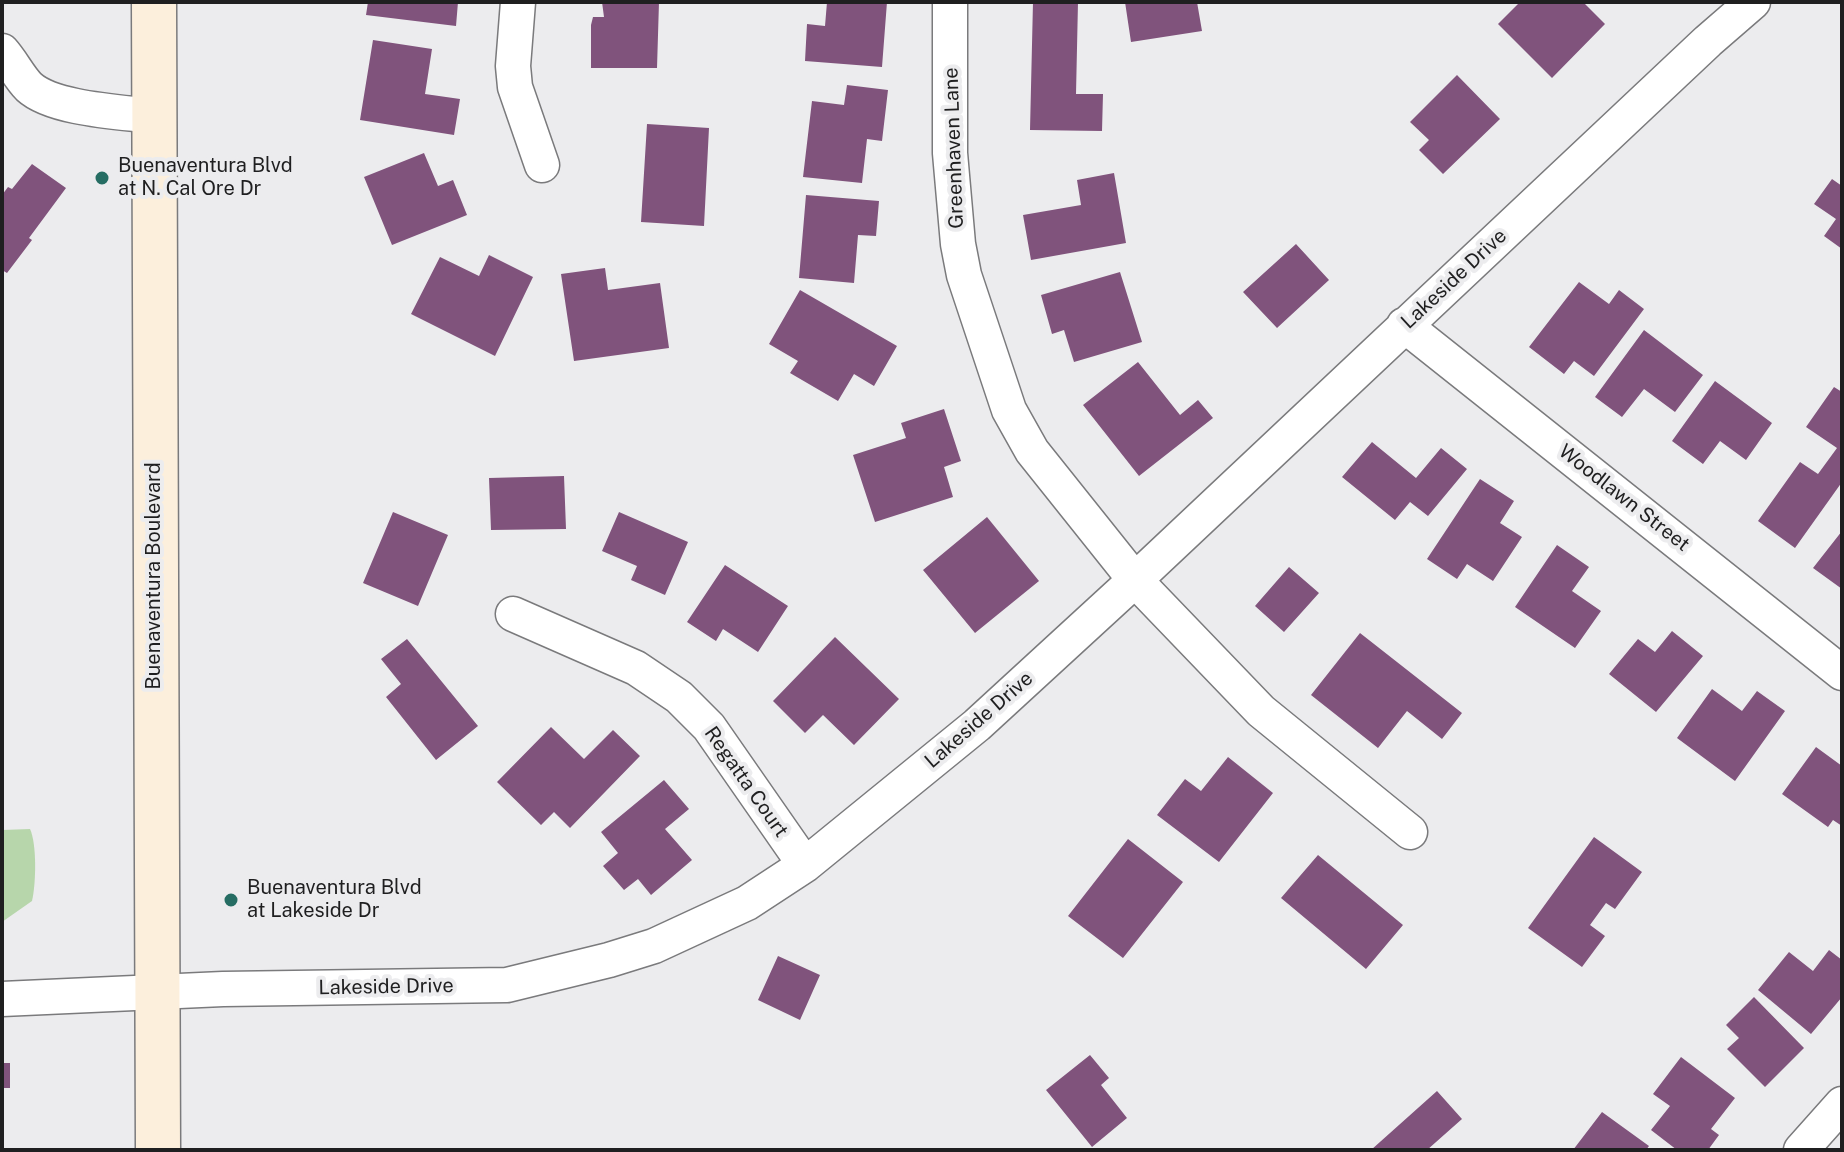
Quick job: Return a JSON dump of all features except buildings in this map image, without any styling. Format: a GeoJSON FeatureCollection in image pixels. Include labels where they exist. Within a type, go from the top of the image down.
{"type":"FeatureCollection","features":[{"type":"Feature","properties":{"kind":"main road","name":"Buenaventura Boulevard"},"geometry":{"type":"LineString","coordinates":[[154,2],[155,993],[158,1150]]}},
{"type":"Feature","properties":{"kind":"street"},"geometry":{"type":"LineString","coordinates":[[518,2],[513,66],[515,87],[542,165]]}},
{"type":"Feature","properties":{"kind":"street","name":"Greenhaven Lane"},"geometry":{"type":"LineString","coordinates":[[950,2],[950,153],[954,213],[964,275],[1009,410],[1032,451],[1135,580],[1261,711],[1410,832]]}},
{"type":"Feature","properties":{"kind":"street","name":"Lakeside Drive"},"geometry":{"type":"LineString","coordinates":[[2,999],[507,985],[654,946],[747,903],[805,865],[977,725],[1753,2]]}},
{"type":"Feature","properties":{"kind":"street"},"geometry":{"type":"LineString","coordinates":[[2,51],[30,87],[44,96],[79,107],[152,116]]}},
{"type":"Feature","properties":{"kind":"street","name":"Woodlawn Street"},"geometry":{"type":"LineString","coordinates":[[1404,325],[1842,673]]}},
{"type":"Feature","properties":{"kind":"street","name":"Regatta Court"},"geometry":{"type":"LineString","coordinates":[[513,614],[636,668],[679,697],[709,727],[805,865]]}},
{"type":"Feature","properties":{"kind":"street"},"geometry":{"type":"LineString","coordinates":[[1801,1150],[1842,1104]]}},
{"type":"Feature","properties":{"kind":"green space"},"geometry":{"type":"Polygon","coordinates":[[[30,829],[35,864],[32,901],[2,922],[2,830],[30,829]]]}},
{"type":"Feature","properties":{"kind":"place","name":"Buenaventura Blvd at N. Cal Ore Dr"},"geometry":{"type":"Point","coordinates":[102,178]}},
{"type":"Feature","properties":{"kind":"place","name":"Buenaventura Blvd at Lakeside Dr"},"geometry":{"type":"Point","coordinates":[231,900]}}]}
